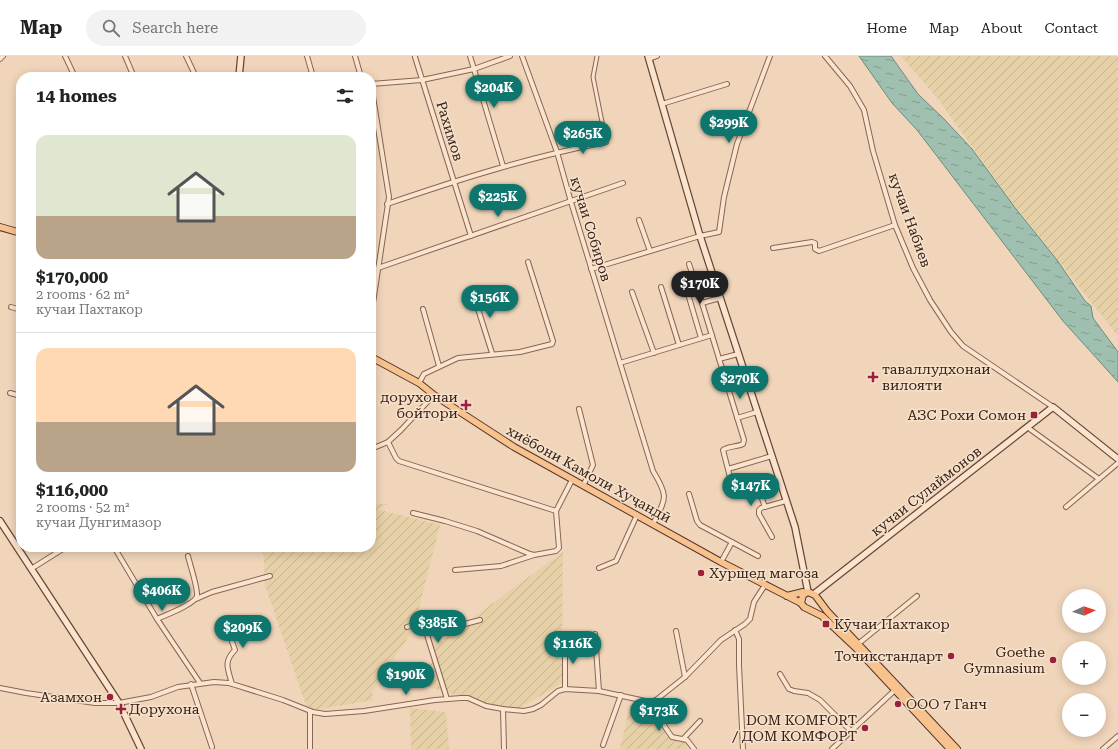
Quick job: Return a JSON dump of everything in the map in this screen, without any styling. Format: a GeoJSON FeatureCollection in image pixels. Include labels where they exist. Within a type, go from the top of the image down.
{"type":"FeatureCollection","features":[{"type":"Feature","properties":{"kind":"main road"},"geometry":{"type":"LineString","coordinates":[[240,72],[241,56]]}},
{"type":"Feature","properties":{"kind":"main road"},"geometry":{"type":"LineString","coordinates":[[649,57],[700,236],[795,527],[815,607],[807,608]]}},
{"type":"Feature","properties":{"kind":"main road"},"geometry":{"type":"LineString","coordinates":[[0,227],[16,232]]}},
{"type":"Feature","properties":{"kind":"main road","name":"хиёбони Камоли Хуҷандӣ"},"geometry":{"type":"LineString","coordinates":[[376,359],[420,383],[434,395],[514,447],[721,562],[801,603],[822,616],[857,646]]}},
{"type":"Feature","properties":{"kind":"main road","name":"кучаи Сулаймонов"},"geometry":{"type":"LineString","coordinates":[[811,595],[1053,407]]}},
{"type":"Feature","properties":{"kind":"main road","name":"кучаи Набиев"},"geometry":{"type":"LineString","coordinates":[[1053,407],[1118,459]]}},
{"type":"Feature","properties":{"kind":"main road"},"geometry":{"type":"LineString","coordinates":[[0,521],[16,545]]}},
{"type":"Feature","properties":{"kind":"main road"},"geometry":{"type":"LineString","coordinates":[[20,552],[119,703],[141,749]]}},
{"type":"Feature","properties":{"kind":"main road"},"geometry":{"type":"LineString","coordinates":[[787,596],[803,592],[811,595],[950,749]]}},
{"type":"Feature","properties":{"kind":"main road"},"geometry":{"type":"LineString","coordinates":[[801,603],[802,597],[811,595]]}},
{"type":"Feature","properties":{"kind":"main road"},"geometry":{"type":"LineString","coordinates":[[857,646],[956,749]]}},
{"type":"Feature","properties":{"kind":"street"},"geometry":{"type":"LineString","coordinates":[[0,59],[3,56]]}},
{"type":"Feature","properties":{"kind":"street"},"geometry":{"type":"LineString","coordinates":[[65,56],[73,72]]}},
{"type":"Feature","properties":{"kind":"street"},"geometry":{"type":"LineString","coordinates":[[125,56],[132,72]]}},
{"type":"Feature","properties":{"kind":"street"},"geometry":{"type":"LineString","coordinates":[[186,56],[194,72]]}},
{"type":"Feature","properties":{"kind":"street"},"geometry":{"type":"LineString","coordinates":[[307,56],[312,72]]}},
{"type":"Feature","properties":{"kind":"street"},"geometry":{"type":"LineString","coordinates":[[355,56],[360,72]]}},
{"type":"Feature","properties":{"kind":"street","name":"Рахимов"},"geometry":{"type":"LineString","coordinates":[[415,56],[471,236]]}},
{"type":"Feature","properties":{"kind":"street"},"geometry":{"type":"LineString","coordinates":[[470,56],[503,166]]}},
{"type":"Feature","properties":{"kind":"street"},"geometry":{"type":"LineString","coordinates":[[376,84],[422,80],[474,69],[510,56]]}},
{"type":"Feature","properties":{"kind":"street","name":"кучаи Собиров"},"geometry":{"type":"LineString","coordinates":[[522,56],[557,152],[653,471],[662,485],[665,494],[664,503],[653,524]]}},
{"type":"Feature","properties":{"kind":"street"},"geometry":{"type":"LineString","coordinates":[[388,204],[503,166],[557,152],[606,142],[593,77],[597,56]]}},
{"type":"Feature","properties":{"kind":"street"},"geometry":{"type":"LineString","coordinates":[[649,57],[658,56]]}},
{"type":"Feature","properties":{"kind":"street"},"geometry":{"type":"LineString","coordinates":[[591,269],[700,236],[719,232],[724,197],[737,144],[770,56]]}},
{"type":"Feature","properties":{"kind":"street","name":"кучаи Набиев"},"geometry":{"type":"LineString","coordinates":[[825,56],[850,86],[864,110],[872,151],[896,225],[913,268],[930,300],[951,332],[963,346],[1053,407]]}},
{"type":"Feature","properties":{"kind":"street"},"geometry":{"type":"LineString","coordinates":[[662,104],[727,84]]}},
{"type":"Feature","properties":{"kind":"street"},"geometry":{"type":"LineString","coordinates":[[376,115],[389,197],[376,282]]}},
{"type":"Feature","properties":{"kind":"street"},"geometry":{"type":"LineString","coordinates":[[378,268],[623,183]]}},
{"type":"Feature","properties":{"kind":"street"},"geometry":{"type":"LineString","coordinates":[[639,220],[650,251]]}},
{"type":"Feature","properties":{"kind":"street"},"geometry":{"type":"LineString","coordinates":[[773,248],[812,242],[815,243],[815,249],[819,251],[896,225]]}},
{"type":"Feature","properties":{"kind":"street"},"geometry":{"type":"LineString","coordinates":[[420,383],[424,374],[458,358],[520,352],[552,344],[553,341],[528,262]]}},
{"type":"Feature","properties":{"kind":"street"},"geometry":{"type":"LineString","coordinates":[[689,264],[744,440],[744,444],[737,447],[725,448],[723,450],[733,489],[755,483],[765,507]]}},
{"type":"Feature","properties":{"kind":"street"},"geometry":{"type":"LineString","coordinates":[[683,277],[701,338]]}},
{"type":"Feature","properties":{"kind":"street"},"geometry":{"type":"LineString","coordinates":[[661,287],[679,345]]}},
{"type":"Feature","properties":{"kind":"street"},"geometry":{"type":"LineString","coordinates":[[472,290],[492,354]]}},
{"type":"Feature","properties":{"kind":"street"},"geometry":{"type":"LineString","coordinates":[[632,292],[654,353]]}},
{"type":"Feature","properties":{"kind":"street"},"geometry":{"type":"LineString","coordinates":[[702,303],[720,298]]}},
{"type":"Feature","properties":{"kind":"street"},"geometry":{"type":"LineString","coordinates":[[11,307],[16,308]]}},
{"type":"Feature","properties":{"kind":"street"},"geometry":{"type":"LineString","coordinates":[[423,309],[439,366]]}},
{"type":"Feature","properties":{"kind":"street"},"geometry":{"type":"LineString","coordinates":[[620,363],[712,335]]}},
{"type":"Feature","properties":{"kind":"street"},"geometry":{"type":"LineString","coordinates":[[719,359],[738,354]]}},
{"type":"Feature","properties":{"kind":"street"},"geometry":{"type":"LineString","coordinates":[[10,393],[16,395]]}},
{"type":"Feature","properties":{"kind":"street"},"geometry":{"type":"LineString","coordinates":[[376,447],[388,442],[434,395]]}},
{"type":"Feature","properties":{"kind":"street"},"geometry":{"type":"LineString","coordinates":[[578,409],[593,465],[583,486]]}},
{"type":"Feature","properties":{"kind":"street"},"geometry":{"type":"LineString","coordinates":[[737,418],[757,412]]}},
{"type":"Feature","properties":{"kind":"street"},"geometry":{"type":"LineString","coordinates":[[1027,428],[1099,479]]}},
{"type":"Feature","properties":{"kind":"street"},"geometry":{"type":"LineString","coordinates":[[388,442],[399,461],[556,512]]}},
{"type":"Feature","properties":{"kind":"street"},"geometry":{"type":"LineString","coordinates":[[728,469],[772,456]]}},
{"type":"Feature","properties":{"kind":"street"},"geometry":{"type":"LineString","coordinates":[[1066,507],[1118,463]]}},
{"type":"Feature","properties":{"kind":"street"},"geometry":{"type":"LineString","coordinates":[[455,570],[501,566],[534,555],[556,551],[560,548],[556,512],[572,480]]}},
{"type":"Feature","properties":{"kind":"street"},"geometry":{"type":"LineString","coordinates":[[689,494],[700,525],[758,556]]}},
{"type":"Feature","properties":{"kind":"street"},"geometry":{"type":"LineString","coordinates":[[772,537],[758,514],[759,510],[786,501]]}},
{"type":"Feature","properties":{"kind":"street"},"geometry":{"type":"LineString","coordinates":[[413,512],[477,531],[534,555]]}},
{"type":"Feature","properties":{"kind":"street"},"geometry":{"type":"LineString","coordinates":[[599,568],[616,561],[637,515]]}},
{"type":"Feature","properties":{"kind":"street"},"geometry":{"type":"LineString","coordinates":[[721,562],[732,542]]}},
{"type":"Feature","properties":{"kind":"street"},"geometry":{"type":"LineString","coordinates":[[31,568],[58,552]]}},
{"type":"Feature","properties":{"kind":"street"},"geometry":{"type":"LineString","coordinates":[[117,552],[158,620],[200,683]]}},
{"type":"Feature","properties":{"kind":"street"},"geometry":{"type":"LineString","coordinates":[[188,556],[197,591],[194,600]]}},
{"type":"Feature","properties":{"kind":"street"},"geometry":{"type":"LineString","coordinates":[[158,620],[212,592],[270,576]]}},
{"type":"Feature","properties":{"kind":"street"},"geometry":{"type":"LineString","coordinates":[[0,688],[26,694],[95,703],[119,703],[150,697],[178,687],[214,682],[232,684],[283,700],[310,711],[325,714],[364,711],[447,699],[468,698],[486,706],[503,710],[524,711],[541,705],[558,691],[565,689],[599,690],[650,702],[656,700],[685,677],[721,640],[750,619],[754,602],[765,585]]}},
{"type":"Feature","properties":{"kind":"street"},"geometry":{"type":"LineString","coordinates":[[857,646],[917,596]]}},
{"type":"Feature","properties":{"kind":"street"},"geometry":{"type":"LineString","coordinates":[[232,684],[227,663],[228,656],[235,650],[228,630],[255,619]]}},
{"type":"Feature","properties":{"kind":"street"},"geometry":{"type":"LineString","coordinates":[[427,634],[480,620]]}},
{"type":"Feature","properties":{"kind":"street"},"geometry":{"type":"LineString","coordinates":[[407,627],[423,622],[447,699]]}},
{"type":"Feature","properties":{"kind":"street"},"geometry":{"type":"LineString","coordinates":[[676,630],[685,677]]}},
{"type":"Feature","properties":{"kind":"street"},"geometry":{"type":"LineString","coordinates":[[735,630],[739,639],[743,749]]}},
{"type":"Feature","properties":{"kind":"street"},"geometry":{"type":"LineString","coordinates":[[595,634],[599,690]]}},
{"type":"Feature","properties":{"kind":"street"},"geometry":{"type":"LineString","coordinates":[[565,641],[565,689]]}},
{"type":"Feature","properties":{"kind":"street"},"geometry":{"type":"LineString","coordinates":[[780,674],[789,689],[808,693],[820,700],[851,731]]}},
{"type":"Feature","properties":{"kind":"street"},"geometry":{"type":"LineString","coordinates":[[192,684],[212,747]]}},
{"type":"Feature","properties":{"kind":"street"},"geometry":{"type":"LineString","coordinates":[[832,749],[896,690]]}},
{"type":"Feature","properties":{"kind":"street"},"geometry":{"type":"LineString","coordinates":[[603,746],[621,694]]}},
{"type":"Feature","properties":{"kind":"street"},"geometry":{"type":"LineString","coordinates":[[656,700],[656,707],[662,722],[672,737],[687,740],[694,749]]}},
{"type":"Feature","properties":{"kind":"street"},"geometry":{"type":"LineString","coordinates":[[503,710],[504,749]]}},
{"type":"Feature","properties":{"kind":"street"},"geometry":{"type":"LineString","coordinates":[[310,711],[310,749]]}},
{"type":"Feature","properties":{"kind":"street"},"geometry":{"type":"LineString","coordinates":[[683,739],[700,720]]}},
{"type":"Feature","properties":{"kind":"street"},"geometry":{"type":"LineString","coordinates":[[1103,749],[1118,736]]}},
{"type":"Feature","properties":{"kind":"shaded area"},"geometry":{"type":"Polygon","coordinates":[[[901,56],[1118,56],[1118,336],[1012,202],[938,99],[901,56]]]}},
{"type":"Feature","properties":{"kind":"shaded area"},"geometry":{"type":"Polygon","coordinates":[[[376,504],[389,504],[376,509],[376,504]]]}},
{"type":"Feature","properties":{"kind":"shaded area"},"geometry":{"type":"Polygon","coordinates":[[[376,509],[440,525],[414,628],[372,692],[373,700],[308,711],[265,585],[263,552],[376,552],[376,509]]]}},
{"type":"Feature","properties":{"kind":"shaded area"},"geometry":{"type":"Polygon","coordinates":[[[563,552],[562,683],[513,712],[426,686],[434,646],[563,552]]]}},
{"type":"Feature","properties":{"kind":"shaded area"},"geometry":{"type":"Polygon","coordinates":[[[630,705],[687,743],[687,749],[620,749],[630,705]]]}},
{"type":"Feature","properties":{"kind":"shaded area"},"geometry":{"type":"Polygon","coordinates":[[[410,708],[446,712],[449,749],[411,749],[410,708]]]}},
{"type":"Feature","properties":{"kind":"water"},"geometry":{"type":"Polygon","coordinates":[[[859,56],[891,56],[918,94],[972,149],[1016,209],[1057,260],[1085,301],[1091,306],[1093,318],[1118,352],[1118,382],[1063,321],[917,130],[892,103],[859,56]]]}},
{"type":"Feature","properties":{"kind":"place","name":"таваллудхонаи вилояти"},"geometry":{"type":"Point","coordinates":[873,377]}},
{"type":"Feature","properties":{"kind":"place","name":"дорухонаи бойтори"},"geometry":{"type":"Point","coordinates":[466,405]}},
{"type":"Feature","properties":{"kind":"place","name":"АЗС Рохи Сомон"},"geometry":{"type":"Point","coordinates":[1034,415]}},
{"type":"Feature","properties":{"kind":"place","name":"Хуршед магоза"},"geometry":{"type":"Point","coordinates":[701,573]}},
{"type":"Feature","properties":{"kind":"place","name":"Кӯчаи Пахтакор"},"geometry":{"type":"Point","coordinates":[826,624]}},
{"type":"Feature","properties":{"kind":"place","name":"Точикстандарт"},"geometry":{"type":"Point","coordinates":[951,656]}},
{"type":"Feature","properties":{"kind":"place","name":"Goethe Gymnasium"},"geometry":{"type":"Point","coordinates":[1053,660]}},
{"type":"Feature","properties":{"kind":"place","name":"Азамхон"},"geometry":{"type":"Point","coordinates":[110,697]}},
{"type":"Feature","properties":{"kind":"place","name":"ООО 7 Ганч"},"geometry":{"type":"Point","coordinates":[898,704]}},
{"type":"Feature","properties":{"kind":"place","name":"Дорухона"},"geometry":{"type":"Point","coordinates":[121,709]}},
{"type":"Feature","properties":{"kind":"place","name":"DOM KOMFORT / ДОМ КОМФОРТ"},"geometry":{"type":"Point","coordinates":[865,728]}}]}
